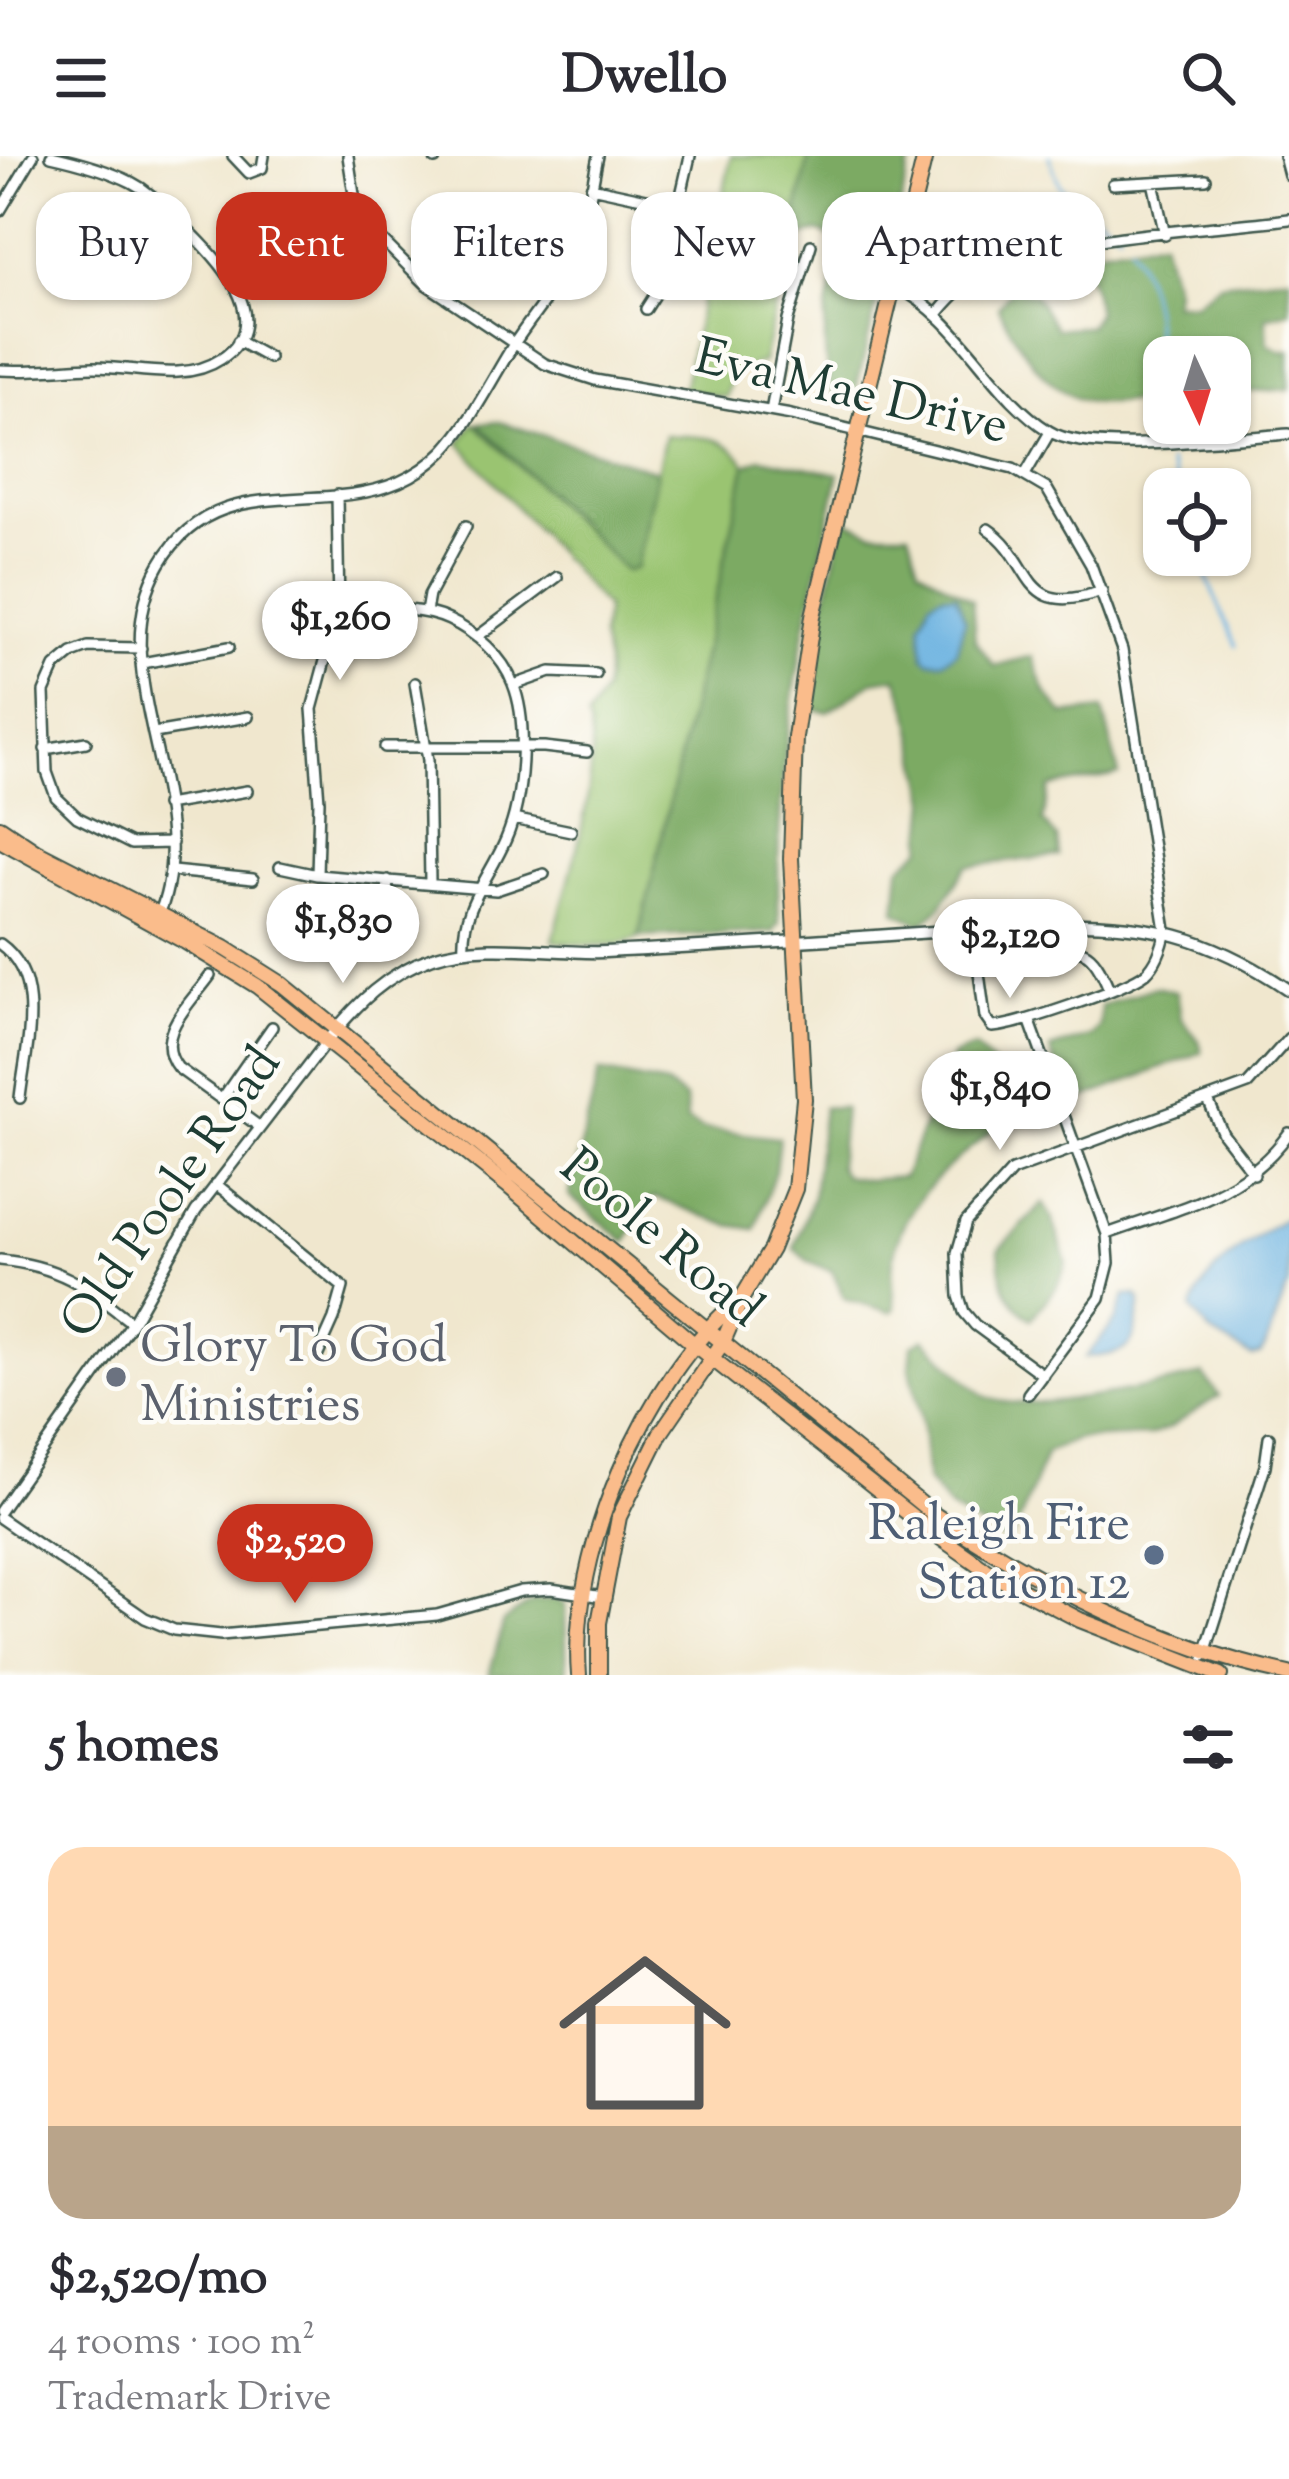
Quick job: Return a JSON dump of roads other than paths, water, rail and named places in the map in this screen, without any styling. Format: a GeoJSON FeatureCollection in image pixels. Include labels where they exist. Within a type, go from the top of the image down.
{"type":"FeatureCollection","features":[{"type":"Feature","properties":{"kind":"main road"},"geometry":{"type":"LineString","coordinates":[[916,192],[925,156]]}},
{"type":"Feature","properties":{"kind":"main road"},"geometry":{"type":"LineString","coordinates":[[599,1675],[598,1623],[620,1517],[660,1434],[723,1342],[771,1249],[801,1154],[804,1099],[791,836],[795,736],[813,616],[890,300]]}},
{"type":"Feature","properties":{"kind":"main road","name":"Poole Road"},"geometry":{"type":"LineString","coordinates":[[0,827],[157,919],[257,986],[507,1185],[695,1346],[932,1522],[1114,1615],[1205,1652],[1289,1675]]}},
{"type":"Feature","properties":{"kind":"main road","name":"Poole Road"},"geometry":{"type":"LineString","coordinates":[[0,840],[282,984],[707,1327],[995,1576],[1077,1618],[1222,1675]]}},
{"type":"Feature","properties":{"kind":"main road"},"geometry":{"type":"LineString","coordinates":[[579,1675],[583,1594],[604,1508],[629,1448],[707,1327],[742,1298]]}},
{"type":"Feature","properties":{"kind":"street"},"geometry":{"type":"LineString","coordinates":[[0,211],[33,156]]}},
{"type":"Feature","properties":{"kind":"street"},"geometry":{"type":"LineString","coordinates":[[51,156],[129,181],[148,192]]}},
{"type":"Feature","properties":{"kind":"street"},"geometry":{"type":"LineString","coordinates":[[232,156],[249,173],[262,169],[264,156]]}},
{"type":"Feature","properties":{"kind":"street","name":"Eva Mae Drive"},"geometry":{"type":"LineString","coordinates":[[348,156],[355,201],[376,234],[427,285],[545,364],[580,376],[770,411],[1026,473],[1047,489],[1102,591],[1130,686],[1166,930]]}},
{"type":"Feature","properties":{"kind":"street"},"geometry":{"type":"LineString","coordinates":[[590,192],[598,156]]}},
{"type":"Feature","properties":{"kind":"street"},"geometry":{"type":"LineString","coordinates":[[682,192],[690,156]]}},
{"type":"Feature","properties":{"kind":"street"},"geometry":{"type":"LineString","coordinates":[[1284,156],[1289,175]]}},
{"type":"Feature","properties":{"kind":"street"},"geometry":{"type":"LineString","coordinates":[[1113,184],[1206,178]]}},
{"type":"Feature","properties":{"kind":"street"},"geometry":{"type":"LineString","coordinates":[[1153,182],[1166,235]]}},
{"type":"Feature","properties":{"kind":"street"},"geometry":{"type":"LineString","coordinates":[[591,187],[631,196]]}},
{"type":"Feature","properties":{"kind":"street"},"geometry":{"type":"LineString","coordinates":[[938,313],[980,275],[1009,262],[1095,242],[1289,219]]}},
{"type":"Feature","properties":{"kind":"street"},"geometry":{"type":"LineString","coordinates":[[0,370],[190,370],[225,358],[244,323],[240,294],[231,275],[192,235]]}},
{"type":"Feature","properties":{"kind":"street"},"geometry":{"type":"LineString","coordinates":[[770,411],[793,301],[811,245]]}},
{"type":"Feature","properties":{"kind":"street"},"geometry":{"type":"LineString","coordinates":[[157,919],[172,871],[172,843],[141,648],[143,610],[153,577],[168,552],[187,531],[242,502],[337,495],[398,482],[438,456],[542,300]]}},
{"type":"Feature","properties":{"kind":"street"},"geometry":{"type":"LineString","coordinates":[[646,309],[652,300]]}},
{"type":"Feature","properties":{"kind":"street"},"geometry":{"type":"LineString","coordinates":[[918,300],[938,313],[1023,409],[1050,432],[1075,442],[1289,434]]}},
{"type":"Feature","properties":{"kind":"street"},"geometry":{"type":"LineString","coordinates":[[238,341],[269,358]]}},
{"type":"Feature","properties":{"kind":"street"},"geometry":{"type":"LineString","coordinates":[[1026,473],[1050,432]]}},
{"type":"Feature","properties":{"kind":"street"},"geometry":{"type":"LineString","coordinates":[[317,875],[319,801],[312,710],[338,609],[337,495]]}},
{"type":"Feature","properties":{"kind":"street"},"geometry":{"type":"LineString","coordinates":[[426,612],[429,595],[466,526]]}},
{"type":"Feature","properties":{"kind":"street"},"geometry":{"type":"LineString","coordinates":[[988,529],[1008,546],[1030,583],[1046,594],[1074,599],[1102,591]]}},
{"type":"Feature","properties":{"kind":"street"},"geometry":{"type":"LineString","coordinates":[[478,637],[557,577]]}},
{"type":"Feature","properties":{"kind":"street"},"geometry":{"type":"LineString","coordinates":[[338,609],[426,612],[448,619],[478,637],[514,685],[521,781],[513,819],[465,918],[464,950]]}},
{"type":"Feature","properties":{"kind":"street"},"geometry":{"type":"LineString","coordinates":[[141,648],[88,647],[59,661],[44,692],[52,789],[71,812],[123,842],[172,843]]}},
{"type":"Feature","properties":{"kind":"street"},"geometry":{"type":"LineString","coordinates":[[142,663],[229,647]]}},
{"type":"Feature","properties":{"kind":"street"},"geometry":{"type":"LineString","coordinates":[[514,685],[551,672],[596,674]]}},
{"type":"Feature","properties":{"kind":"street"},"geometry":{"type":"LineString","coordinates":[[416,683],[427,749],[430,882]]}},
{"type":"Feature","properties":{"kind":"street"},"geometry":{"type":"LineString","coordinates":[[154,734],[248,717]]}},
{"type":"Feature","properties":{"kind":"street"},"geometry":{"type":"LineString","coordinates":[[46,749],[86,742]]}},
{"type":"Feature","properties":{"kind":"street"},"geometry":{"type":"LineString","coordinates":[[385,748],[520,747],[587,752]]}},
{"type":"Feature","properties":{"kind":"street"},"geometry":{"type":"LineString","coordinates":[[166,805],[248,791]]}},
{"type":"Feature","properties":{"kind":"street"},"geometry":{"type":"LineString","coordinates":[[513,819],[571,831]]}},
{"type":"Feature","properties":{"kind":"street"},"geometry":{"type":"LineString","coordinates":[[280,867],[317,875],[504,890],[544,874]]}},
{"type":"Feature","properties":{"kind":"street"},"geometry":{"type":"LineString","coordinates":[[172,871],[253,879]]}},
{"type":"Feature","properties":{"kind":"street"},"geometry":{"type":"LineString","coordinates":[[385,920],[388,880]]}},
{"type":"Feature","properties":{"kind":"street","name":"Old Poole Road"},"geometry":{"type":"LineString","coordinates":[[0,1515],[132,1322],[196,1211],[260,1127],[338,1027],[384,981],[431,958],[464,950],[572,953],[1052,924],[1166,930],[1244,960],[1289,990]]}},
{"type":"Feature","properties":{"kind":"street"},"geometry":{"type":"LineString","coordinates":[[1109,989],[1098,962],[1086,950],[1071,948],[1027,963],[1007,950],[976,951],[985,1017],[992,1027],[1008,1026],[1109,989],[1141,976],[1151,968],[1166,930]]}},
{"type":"Feature","properties":{"kind":"street"},"geometry":{"type":"LineString","coordinates":[[0,944],[22,972],[30,998],[20,1098]]}},
{"type":"Feature","properties":{"kind":"street"},"geometry":{"type":"LineString","coordinates":[[210,976],[172,1029],[166,1042],[169,1057],[260,1127]]}},
{"type":"Feature","properties":{"kind":"street"},"geometry":{"type":"LineString","coordinates":[[1028,1394],[1100,1298],[1109,1263],[1107,1234],[1029,1018]]}},
{"type":"Feature","properties":{"kind":"street"},"geometry":{"type":"LineString","coordinates":[[223,1099],[272,1028]]}},
{"type":"Feature","properties":{"kind":"street"},"geometry":{"type":"LineString","coordinates":[[1043,1375],[964,1312],[957,1252],[966,1222],[1012,1171],[1248,1084],[1289,1038]]}},
{"type":"Feature","properties":{"kind":"street"},"geometry":{"type":"LineString","coordinates":[[1278,1054],[1289,1062]]}},
{"type":"Feature","properties":{"kind":"street"},"geometry":{"type":"LineString","coordinates":[[1208,1100],[1223,1134],[1254,1174]]}},
{"type":"Feature","properties":{"kind":"street"},"geometry":{"type":"LineString","coordinates":[[1107,1234],[1236,1186],[1254,1174],[1289,1133]]}},
{"type":"Feature","properties":{"kind":"street"},"geometry":{"type":"LineString","coordinates":[[216,1184],[343,1287],[317,1357]]}},
{"type":"Feature","properties":{"kind":"street"},"geometry":{"type":"LineString","coordinates":[[0,1260],[51,1268],[132,1322]]}},
{"type":"Feature","properties":{"kind":"street"},"geometry":{"type":"LineString","coordinates":[[1200,1669],[1265,1466],[1269,1437]]}},
{"type":"Feature","properties":{"kind":"street"},"geometry":{"type":"LineString","coordinates":[[0,1515],[134,1610],[174,1630],[221,1635],[436,1615],[521,1592],[551,1589],[603,1597]]}},
{"type":"Feature","properties":{"kind":"water"},"geometry":{"type":"Polygon","coordinates":[[[943,594],[956,595],[965,619],[956,652],[943,661],[929,661],[924,657],[921,624],[930,601],[943,594]]]}},
{"type":"Feature","properties":{"kind":"water"},"geometry":{"type":"Polygon","coordinates":[[[1289,1215],[1289,1284],[1265,1347],[1252,1357],[1211,1333],[1192,1309],[1219,1267],[1289,1215]]]}},
{"type":"Feature","properties":{"kind":"water"},"geometry":{"type":"Polygon","coordinates":[[[1136,1295],[1141,1301],[1129,1345],[1114,1353],[1086,1357],[1116,1320],[1125,1296],[1136,1295]]]}},
{"type":"Feature","properties":{"kind":"waterway"},"geometry":{"type":"LineString","coordinates":[[1049,156],[1060,186],[1119,232]]}},
{"type":"Feature","properties":{"kind":"waterway"},"geometry":{"type":"LineString","coordinates":[[1130,246],[1147,285],[1155,336]]}},
{"type":"Feature","properties":{"kind":"waterway"},"geometry":{"type":"LineString","coordinates":[[1169,463],[1171,468]]}},
{"type":"Feature","properties":{"kind":"waterway"},"geometry":{"type":"LineString","coordinates":[[1206,576],[1236,646]]}},
{"type":"Feature","properties":{"kind":"place","name":"Glory To God Ministries"},"geometry":{"type":"Point","coordinates":[116,1377]}},
{"type":"Feature","properties":{"kind":"place","name":"Raleigh Fire Station 12"},"geometry":{"type":"Point","coordinates":[1154,1555]}}]}
